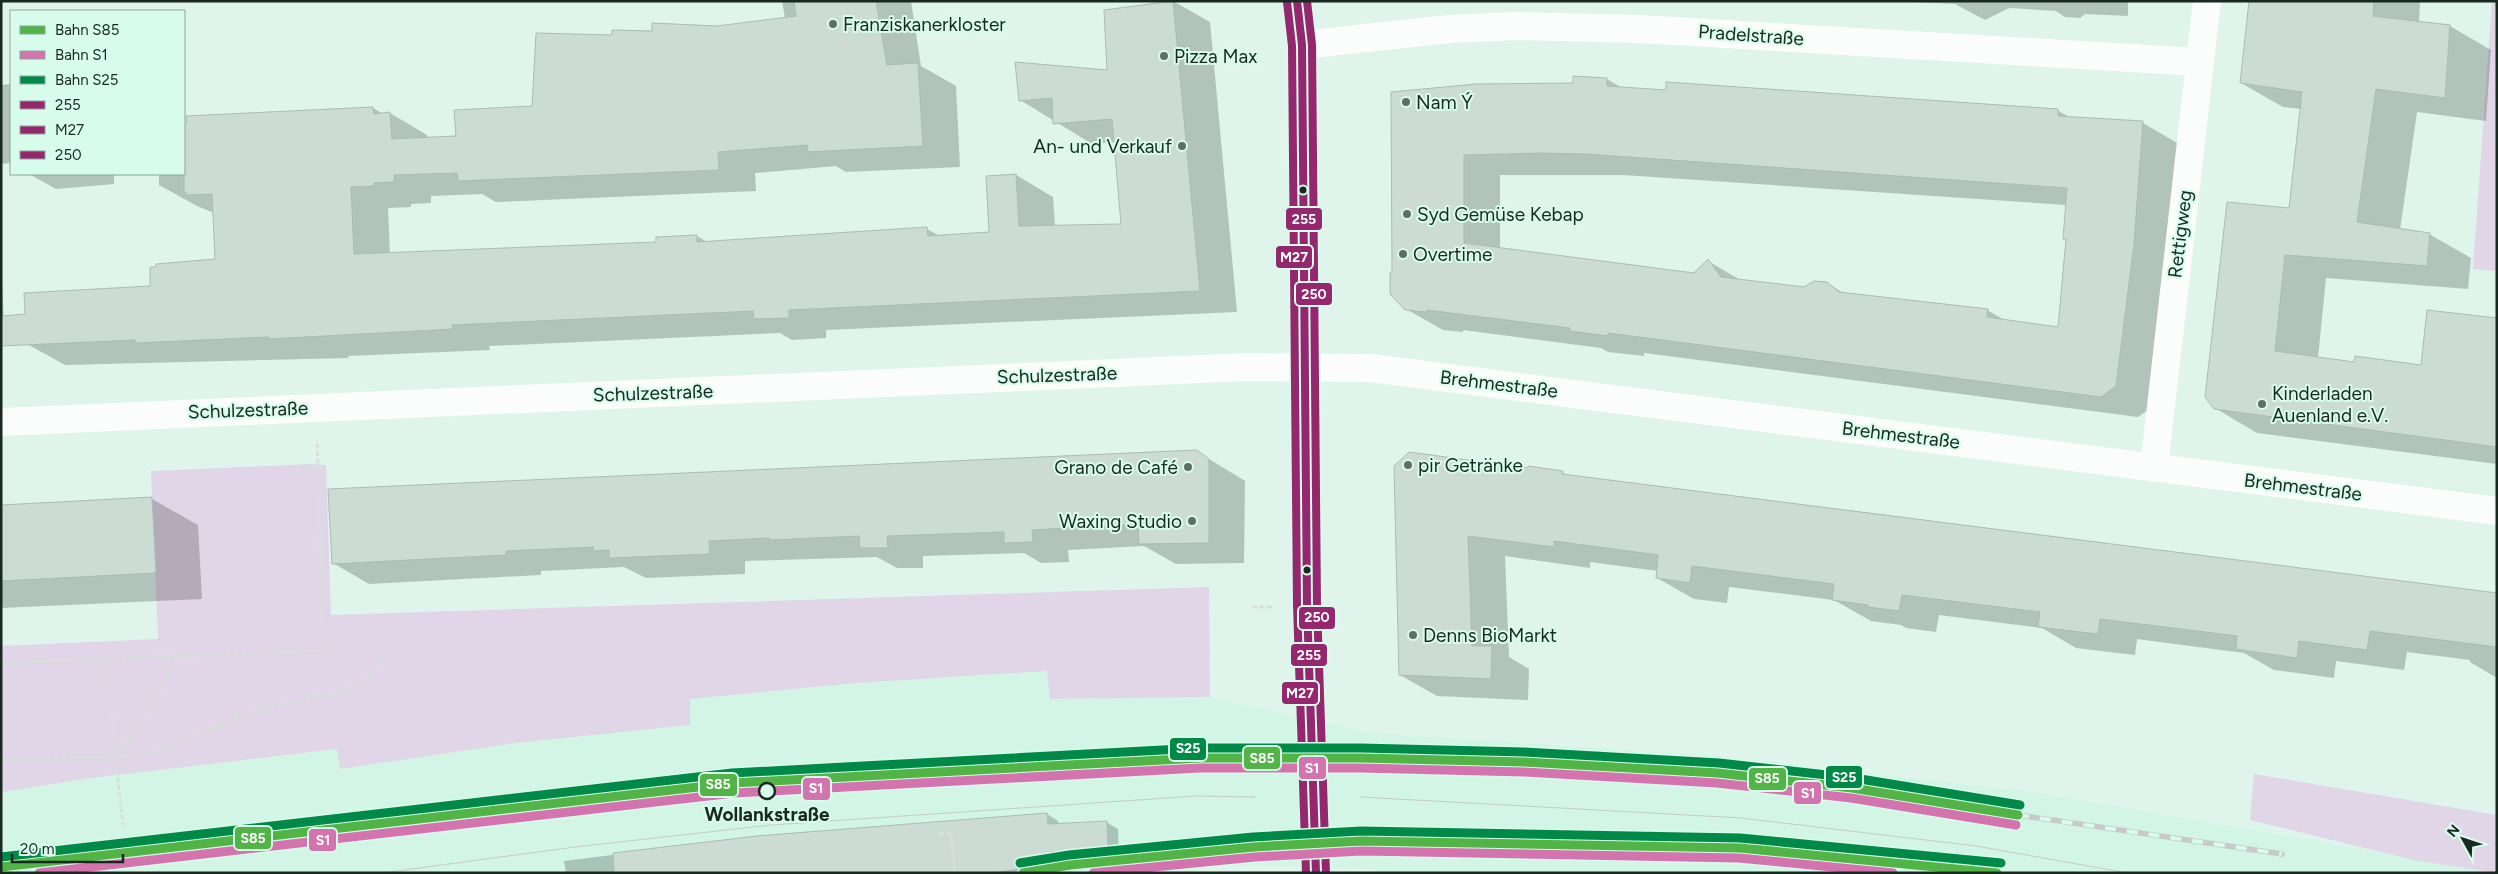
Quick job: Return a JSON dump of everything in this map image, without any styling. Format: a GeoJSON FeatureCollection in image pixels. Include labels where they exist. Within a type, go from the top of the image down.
{"type":"FeatureCollection","features":[{"type":"Feature","properties":{"kind":"main road"},"geometry":{"type":"LineString","coordinates":[[1297,1],[1302,45],[1307,605],[1316,873]]}},
{"type":"Feature","properties":{"kind":"street","name":"Rettigweg"},"geometry":{"type":"LineString","coordinates":[[2154,468],[2206,1]]}},
{"type":"Feature","properties":{"kind":"street","name":"Pradelstraße"},"geometry":{"type":"LineString","coordinates":[[1302,45],[1431,31],[1518,26],[1648,29],[2200,62]]}},
{"type":"Feature","properties":{"kind":"street","name":"Schulzestraße"},"geometry":{"type":"LineString","coordinates":[[1,422],[1304,366]]}},
{"type":"Feature","properties":{"kind":"street","name":"Brehmestraße"},"geometry":{"type":"LineString","coordinates":[[1304,366],[1387,370],[2497,511]]}},
{"type":"Feature","properties":{"kind":"path"},"geometry":{"type":"LineString","coordinates":[[1,663],[324,650],[316,407]]}},
{"type":"Feature","properties":{"kind":"path"},"geometry":{"type":"LineString","coordinates":[[1,759],[114,757],[158,752],[252,712],[360,686],[390,648]]}},
{"type":"Feature","properties":{"kind":"path"},"geometry":{"type":"LineString","coordinates":[[114,757],[148,714],[162,690],[177,655]]}},
{"type":"Feature","properties":{"kind":"path"},"geometry":{"type":"LineString","coordinates":[[105,658],[114,757],[123,826]]}},
{"type":"Feature","properties":{"kind":"path"},"geometry":{"type":"LineString","coordinates":[[939,834],[951,833],[955,873]]}},
{"type":"Feature","properties":{"kind":"shaded area"},"geometry":{"type":"Polygon","coordinates":[[[2492,1],[2497,1],[2497,271],[2473,269],[2492,1]]]}},
{"type":"Feature","properties":{"kind":"shaded area"},"geometry":{"type":"Polygon","coordinates":[[[310,464],[326,465],[331,615],[1209,587],[1210,697],[1050,699],[1047,671],[857,683],[690,699],[690,725],[516,743],[340,769],[337,749],[92,778],[1,792],[1,646],[158,639],[151,471],[310,464]]]}},
{"type":"Feature","properties":{"kind":"shaded area"},"geometry":{"type":"Polygon","coordinates":[[[1047,671],[1051,699],[1210,697],[1371,733],[1728,757],[2033,792],[2496,873],[1375,873],[1375,869],[1255,865],[1123,873],[1,873],[1,792],[92,778],[338,749],[340,769],[516,743],[690,725],[690,699],[857,683],[1047,671]]]}},
{"type":"Feature","properties":{"kind":"shaded area"},"geometry":{"type":"Polygon","coordinates":[[[2254,774],[2497,815],[2497,873],[2414,860],[2250,820],[2254,774]]]}},
{"type":"Feature","properties":{"kind":"building"},"geometry":{"type":"Polygon","coordinates":[[[794,1],[876,1],[887,65],[918,63],[923,146],[808,152],[807,145],[718,152],[719,170],[458,181],[457,173],[394,175],[394,182],[374,183],[374,186],[351,187],[354,254],[656,242],[656,237],[697,235],[697,242],[927,227],[928,236],[989,232],[986,176],[1016,174],[1019,226],[1121,224],[1112,119],[1053,124],[1052,98],[1019,101],[1015,62],[1107,70],[1104,10],[1173,1],[1200,291],[789,310],[789,318],[754,319],[753,311],[452,325],[453,329],[269,339],[269,337],[135,343],[135,340],[1,346],[1,316],[25,314],[24,293],[150,286],[150,267],[156,267],[156,264],[215,259],[212,194],[186,195],[186,192],[184,192],[186,116],[373,107],[374,114],[390,112],[392,139],[456,136],[454,110],[532,106],[536,33],[612,35],[612,30],[652,31],[652,23],[717,26],[796,16],[794,1]]]}},
{"type":"Feature","properties":{"kind":"building"},"geometry":{"type":"Polygon","coordinates":[[[2249,1],[2374,1],[2373,16],[2450,25],[2445,98],[2376,89],[2357,222],[2430,233],[2427,266],[2285,255],[2275,351],[2354,362],[2355,356],[2421,365],[2427,310],[2497,318],[2497,447],[2214,409],[2205,397],[2227,202],[2289,208],[2302,92],[2240,83],[2249,1]]]}},
{"type":"Feature","properties":{"kind":"building"},"geometry":{"type":"Polygon","coordinates":[[[1573,76],[1607,78],[1607,86],[1666,90],[1666,82],[2058,109],[2058,116],[2143,121],[2134,244],[2116,386],[2101,397],[1608,333],[1608,336],[1570,331],[1570,328],[1427,310],[1426,312],[1405,310],[1390,294],[1390,273],[1392,272],[1391,92],[1476,84],[1573,83],[1573,76]],[[1586,154],[1464,155],[1464,243],[1694,273],[1708,259],[1721,277],[1804,287],[1814,281],[1827,282],[1839,292],[1988,309],[1987,317],[2058,327],[2066,239],[2063,239],[2067,188],[1586,154]]]}},
{"type":"Feature","properties":{"kind":"building"},"geometry":{"type":"Polygon","coordinates":[[[1197,450],[1209,459],[1209,543],[1139,544],[1138,524],[1032,530],[1033,542],[1004,543],[1004,532],[887,536],[888,548],[860,548],[859,536],[769,540],[769,538],[709,541],[710,554],[609,558],[609,550],[594,551],[593,547],[506,551],[506,555],[332,564],[328,489],[1197,450]]]}},
{"type":"Feature","properties":{"kind":"building"},"geometry":{"type":"Polygon","coordinates":[[[1409,452],[1563,471],[1562,474],[2497,593],[2497,647],[2370,631],[2367,650],[2299,641],[2297,658],[2236,649],[2237,636],[2100,619],[2098,634],[2038,627],[2040,612],[1902,595],[1899,611],[1868,607],[1868,605],[1832,600],[1834,584],[1692,566],[1690,583],[1656,578],[1658,555],[1554,541],[1554,547],[1468,536],[1472,646],[1492,646],[1491,679],[1399,675],[1394,466],[1409,452]]]}},
{"type":"Feature","properties":{"kind":"building"},"geometry":{"type":"Polygon","coordinates":[[[152,497],[156,573],[1,581],[1,505],[152,497]]]}},
{"type":"Feature","properties":{"kind":"building"},"geometry":{"type":"Polygon","coordinates":[[[1047,813],[1048,824],[1107,821],[1108,847],[1049,852],[1050,865],[991,873],[614,873],[613,853],[757,836],[1047,813]]]}},
{"type":"Feature","properties":{"kind":"tram line"},"geometry":{"type":"LineString","coordinates":[[382,873],[575,847],[771,825],[1197,796],[1255,797]]}},
{"type":"Feature","properties":{"kind":"tram line"},"geometry":{"type":"LineString","coordinates":[[1361,797],[1741,818],[1976,846],[2128,873]]}},
{"type":"Feature","properties":{"kind":"railway"},"geometry":{"type":"LineString","coordinates":[[2018,815],[2282,854]]}},
{"type":"Feature","properties":{"kind":"rail line","name":"S25"},"geometry":{"type":"LineString","coordinates":[[1,857],[732,773],[1200,748],[1361,748],[1524,752],[1719,763],[1854,778],[2020,805]]}},
{"type":"Feature","properties":{"kind":"rail line","name":"S85"},"geometry":{"type":"LineString","coordinates":[[1,867],[733,783],[1200,758],[1361,758],[1524,762],[1718,773],[1852,788],[2018,815]]}},
{"type":"Feature","properties":{"kind":"rail line","name":"S1"},"geometry":{"type":"LineString","coordinates":[[39,873],[734,793],[1200,768],[1361,768],[1524,772],[1717,783],[1851,798],[2016,825]]}},
{"type":"Feature","properties":{"kind":"rail line","name":"S25"},"geometry":{"type":"LineString","coordinates":[[1020,863],[1069,855],[1253,837],[1361,831],[1740,838],[2001,863]]}},
{"type":"Feature","properties":{"kind":"rail line","name":"S85"},"geometry":{"type":"LineString","coordinates":[[1023,873],[1070,865],[1254,847],[1361,841],[1740,848],[1997,873]]}},
{"type":"Feature","properties":{"kind":"rail line","name":"S1"},"geometry":{"type":"LineString","coordinates":[[1093,873],[1255,857],[1361,851],[1739,858],[1893,873]]}},
{"type":"Feature","properties":{"kind":"transit line","name":"255"},"geometry":{"type":"LineString","coordinates":[[1297,1],[1302,45],[1307,605],[1316,873]]}},
{"type":"Feature","properties":{"kind":"transit line","name":"250"},"geometry":{"type":"LineString","coordinates":[[1307,1],[1312,45],[1317,605],[1326,873]]}},
{"type":"Feature","properties":{"kind":"transit line","name":"M27"},"geometry":{"type":"LineString","coordinates":[[1287,2],[1292,46],[1297,605],[1306,873]]}},
{"type":"Feature","properties":{"kind":"place","name":"Franziskanerkloster"},"geometry":{"type":"Point","coordinates":[833,24]}},
{"type":"Feature","properties":{"kind":"place","name":"Pizza Max"},"geometry":{"type":"Point","coordinates":[1164,56]}},
{"type":"Feature","properties":{"kind":"place","name":"Nam Ý"},"geometry":{"type":"Point","coordinates":[1406,102]}},
{"type":"Feature","properties":{"kind":"place","name":"An- und Verkauf"},"geometry":{"type":"Point","coordinates":[1182,146]}},
{"type":"Feature","properties":{"kind":"place","name":"Syd Gemüse Kebap"},"geometry":{"type":"Point","coordinates":[1407,214]}},
{"type":"Feature","properties":{"kind":"place","name":"Overtime"},"geometry":{"type":"Point","coordinates":[1403,254]}},
{"type":"Feature","properties":{"kind":"place","name":"Kinderladen Auenland e.V."},"geometry":{"type":"Point","coordinates":[2262,404]}},
{"type":"Feature","properties":{"kind":"place","name":"pir Getränke"},"geometry":{"type":"Point","coordinates":[1408,465]}},
{"type":"Feature","properties":{"kind":"place","name":"Grano de Café"},"geometry":{"type":"Point","coordinates":[1188,467]}},
{"type":"Feature","properties":{"kind":"place","name":"Waxing Studio"},"geometry":{"type":"Point","coordinates":[1192,521]}},
{"type":"Feature","properties":{"kind":"place","name":"Denns BioMarkt"},"geometry":{"type":"Point","coordinates":[1413,635]}},
{"type":"Feature","properties":{"kind":"place","name":"Wollankstraße"},"geometry":{"type":"Point","coordinates":[767,791]}}]}
